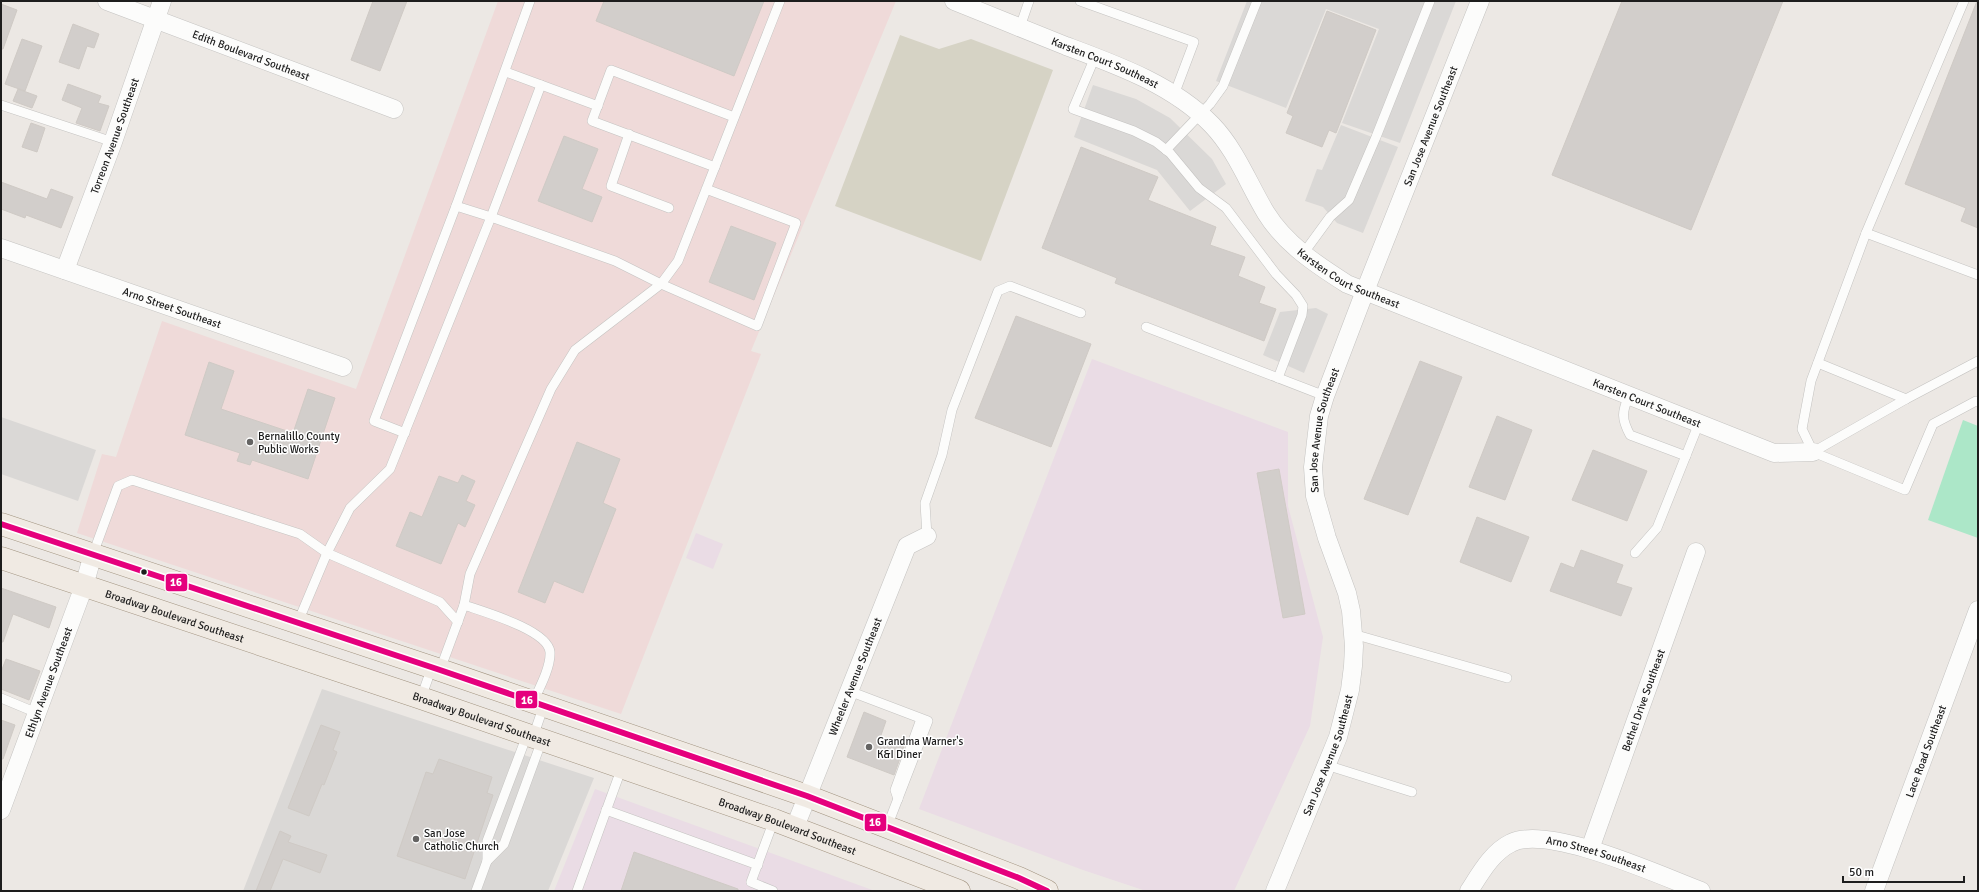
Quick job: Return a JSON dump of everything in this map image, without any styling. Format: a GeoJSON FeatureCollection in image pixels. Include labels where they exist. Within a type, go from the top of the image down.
{"type":"FeatureCollection","features":[{"type":"Feature","properties":{"kind":"main road"},"geometry":{"type":"LineString","coordinates":[[1,524],[436,668],[807,796],[1017,881],[1047,891]]}},
{"type":"Feature","properties":{"kind":"main road","name":"Broadway Boulevard Southeast"},"geometry":{"type":"LineString","coordinates":[[1,558],[422,698],[795,827],[959,891]]}},
{"type":"Feature","properties":{"kind":"street","name":"Edith Boulevard Southeast"},"geometry":{"type":"LineString","coordinates":[[107,1],[156,18],[394,109]]}},
{"type":"Feature","properties":{"kind":"street","name":"Torreon Avenue Southeast"},"geometry":{"type":"LineString","coordinates":[[65,270],[113,142],[162,1]]}},
{"type":"Feature","properties":{"kind":"street","name":"Karsten Court Southeast"},"geometry":{"type":"LineString","coordinates":[[954,1],[1122,68],[1174,95],[1200,115],[1225,141],[1267,214],[1287,239],[1303,254],[1347,284],[1432,316],[1774,453],[1813,452]]}},
{"type":"Feature","properties":{"kind":"street","name":"San Jose Avenue Southeast"},"geometry":{"type":"LineString","coordinates":[[1275,891],[1338,737],[1350,690],[1354,659],[1353,634],[1347,593],[1327,538],[1315,496],[1314,467],[1316,436],[1325,396],[1480,1]]}},
{"type":"Feature","properties":{"kind":"street","name":"Arno Street Southeast"},"geometry":{"type":"LineString","coordinates":[[1,248],[343,366]]}},
{"type":"Feature","properties":{"kind":"street","name":"Wheeler Avenue Southeast"},"geometry":{"type":"LineString","coordinates":[[795,827],[907,546],[927,536]]}},
{"type":"Feature","properties":{"kind":"street","name":"Bethel Drive Southeast"},"geometry":{"type":"LineString","coordinates":[[1590,850],[1696,552]]}},
{"type":"Feature","properties":{"kind":"street","name":"Ethlyn Avenue Southeast"},"geometry":{"type":"LineString","coordinates":[[1,810],[84,586],[93,554]]}},
{"type":"Feature","properties":{"kind":"street","name":"Lace Road Southeast"},"geometry":{"type":"LineString","coordinates":[[1874,891],[1978,610]]}},
{"type":"Feature","properties":{"kind":"street","name":"Arno Street Southeast"},"geometry":{"type":"LineString","coordinates":[[1469,891],[1502,848],[1512,842],[1523,839],[1549,840],[1590,850],[1701,891]]}},
{"type":"Feature","properties":{"kind":"lane"},"geometry":{"type":"LineString","coordinates":[[405,433],[374,421],[506,72],[530,1]]}},
{"type":"Feature","properties":{"kind":"lane"},"geometry":{"type":"LineString","coordinates":[[422,698],[458,622],[464,605],[470,574],[551,388],[576,350],[661,284],[678,261],[780,1]]}},
{"type":"Feature","properties":{"kind":"lane"},"geometry":{"type":"LineString","coordinates":[[1020,27],[1029,1]]}},
{"type":"Feature","properties":{"kind":"lane"},"geometry":{"type":"LineString","coordinates":[[1080,1],[1194,42],[1174,95]]}},
{"type":"Feature","properties":{"kind":"lane"},"geometry":{"type":"LineString","coordinates":[[1166,150],[1210,104],[1223,86],[1257,1]]}},
{"type":"Feature","properties":{"kind":"lane"},"geometry":{"type":"LineString","coordinates":[[1303,254],[1330,217],[1349,200],[1430,1]]}},
{"type":"Feature","properties":{"kind":"lane"},"geometry":{"type":"LineString","coordinates":[[1964,1],[1866,233],[1811,381],[1802,429],[1813,452],[1905,490],[1933,424],[1976,401],[1978,402]]}},
{"type":"Feature","properties":{"kind":"lane"},"geometry":{"type":"LineString","coordinates":[[1095,57],[1073,109],[1134,131],[1156,142],[1166,150],[1185,169],[1199,188],[1226,208],[1276,274],[1296,295],[1303,306],[1302,315],[1278,378]]}},
{"type":"Feature","properties":{"kind":"lane"},"geometry":{"type":"LineString","coordinates":[[715,167],[592,121],[611,70],[734,117]]}},
{"type":"Feature","properties":{"kind":"lane"},"geometry":{"type":"LineString","coordinates":[[506,72],[598,106]]}},
{"type":"Feature","properties":{"kind":"lane"},"geometry":{"type":"LineString","coordinates":[[298,622],[327,553],[350,508],[390,469],[491,217],[541,85]]}},
{"type":"Feature","properties":{"kind":"lane"},"geometry":{"type":"LineString","coordinates":[[1,105],[113,142]]}},
{"type":"Feature","properties":{"kind":"lane"},"geometry":{"type":"LineString","coordinates":[[628,134],[611,186],[669,208]]}},
{"type":"Feature","properties":{"kind":"lane"},"geometry":{"type":"LineString","coordinates":[[456,206],[615,261],[661,284],[757,326],[796,223],[706,189]]}},
{"type":"Feature","properties":{"kind":"lane"},"geometry":{"type":"LineString","coordinates":[[1866,233],[1978,275]]}},
{"type":"Feature","properties":{"kind":"lane"},"geometry":{"type":"LineString","coordinates":[[927,536],[925,503],[942,455],[952,410],[998,291],[1010,286],[1081,313]]}},
{"type":"Feature","properties":{"kind":"lane"},"geometry":{"type":"LineString","coordinates":[[1146,327],[1325,396]]}},
{"type":"Feature","properties":{"kind":"lane"},"geometry":{"type":"LineString","coordinates":[[1813,452],[1906,398],[1978,361]]}},
{"type":"Feature","properties":{"kind":"lane"},"geometry":{"type":"LineString","coordinates":[[1818,363],[1906,398]]}},
{"type":"Feature","properties":{"kind":"lane"},"geometry":{"type":"LineString","coordinates":[[1629,395],[1622,411],[1624,424],[1630,435],[1686,456]]}},
{"type":"Feature","properties":{"kind":"lane"},"geometry":{"type":"LineString","coordinates":[[1635,553],[1657,528],[1699,422]]}},
{"type":"Feature","properties":{"kind":"lane"},"geometry":{"type":"LineString","coordinates":[[93,554],[118,486],[132,480],[300,534],[327,553],[440,602],[458,622]]}},
{"type":"Feature","properties":{"kind":"lane"},"geometry":{"type":"LineString","coordinates":[[464,605],[530,630],[545,641],[549,646],[550,654],[538,703],[534,737],[504,844],[487,861]]}},
{"type":"Feature","properties":{"kind":"lane"},"geometry":{"type":"LineString","coordinates":[[1353,634],[1507,678]]}},
{"type":"Feature","properties":{"kind":"lane"},"geometry":{"type":"LineString","coordinates":[[849,691],[928,721],[887,828]]}},
{"type":"Feature","properties":{"kind":"lane"},"geometry":{"type":"LineString","coordinates":[[1,698],[37,713]]}},
{"type":"Feature","properties":{"kind":"lane"},"geometry":{"type":"LineString","coordinates":[[476,891],[487,861],[488,841],[534,737]]}},
{"type":"Feature","properties":{"kind":"lane"},"geometry":{"type":"LineString","coordinates":[[1326,765],[1412,792]]}},
{"type":"Feature","properties":{"kind":"lane"},"geometry":{"type":"LineString","coordinates":[[577,891],[622,767]]}},
{"type":"Feature","properties":{"kind":"lane"},"geometry":{"type":"LineString","coordinates":[[606,810],[758,865]]}},
{"type":"Feature","properties":{"kind":"lane"},"geometry":{"type":"LineString","coordinates":[[773,891],[751,882],[774,820]]}},
{"type":"Feature","properties":{"kind":"shaded area","name":"Bernalillo County Public Works"},"geometry":{"type":"Polygon","coordinates":[[[498,1],[896,1],[751,351],[761,354],[621,714],[77,533],[102,454],[116,457],[162,321],[356,389],[498,1]]]}},
{"type":"Feature","properties":{"kind":"shaded area"},"geometry":{"type":"Polygon","coordinates":[[[1247,1],[1456,1],[1400,143],[1342,123],[1379,29],[1326,9],[1286,108],[1216,81],[1247,1]]]}},
{"type":"Feature","properties":{"kind":"shaded area"},"geometry":{"type":"Polygon","coordinates":[[[900,35],[939,49],[971,39],[1053,70],[981,261],[835,206],[900,35]]]}},
{"type":"Feature","properties":{"kind":"shaded area"},"geometry":{"type":"Polygon","coordinates":[[[1093,85],[1136,99],[1170,118],[1212,159],[1226,184],[1190,211],[1157,170],[1074,137],[1093,85]]]}},
{"type":"Feature","properties":{"kind":"shaded area"},"geometry":{"type":"Polygon","coordinates":[[[1341,125],[1398,147],[1363,233],[1337,223],[1323,207],[1305,201],[1317,169],[1322,170],[1341,125]]]}},
{"type":"Feature","properties":{"kind":"shaded area"},"geometry":{"type":"Polygon","coordinates":[[[1316,308],[1328,314],[1304,373],[1263,355],[1280,312],[1316,308]]]}},
{"type":"Feature","properties":{"kind":"shaded area"},"geometry":{"type":"Polygon","coordinates":[[[1092,359],[1288,432],[1288,506],[1323,637],[1310,726],[1234,891],[1146,891],[1083,870],[919,809],[1092,359]]]}},
{"type":"Feature","properties":{"kind":"shaded area"},"geometry":{"type":"Polygon","coordinates":[[[1,417],[96,450],[78,501],[1,474],[1,417]]]}},
{"type":"Feature","properties":{"kind":"shaded area"},"geometry":{"type":"Polygon","coordinates":[[[696,533],[723,544],[713,569],[686,558],[696,533]]]}},
{"type":"Feature","properties":{"kind":"shaded area","name":"San Jose Catholic Church"},"geometry":{"type":"Polygon","coordinates":[[[322,689],[594,778],[548,891],[243,891],[322,689]]]}},
{"type":"Feature","properties":{"kind":"shaded area"},"geometry":{"type":"Polygon","coordinates":[[[595,789],[875,891],[554,891],[595,789]]]}},
{"type":"Feature","properties":{"kind":"green space"},"geometry":{"type":"Polygon","coordinates":[[[1963,420],[1978,426],[1978,538],[1928,520],[1963,420]]]}},
{"type":"Feature","properties":{"kind":"building"},"geometry":{"type":"Polygon","coordinates":[[[373,1],[407,1],[380,71],[351,60],[373,1]]]}},
{"type":"Feature","properties":{"kind":"building"},"geometry":{"type":"Polygon","coordinates":[[[604,1],[764,1],[734,76],[596,21],[604,1]]]}},
{"type":"Feature","properties":{"kind":"building"},"geometry":{"type":"Polygon","coordinates":[[[1622,1],[1783,1],[1691,230],[1552,175],[1622,1]]]}},
{"type":"Feature","properties":{"kind":"building"},"geometry":{"type":"Polygon","coordinates":[[[1977,1],[1978,228],[1961,221],[1966,208],[1905,184],[1977,1]]]}},
{"type":"Feature","properties":{"kind":"building"},"geometry":{"type":"Polygon","coordinates":[[[1,4],[17,10],[3,49],[1,49],[1,4]]]}},
{"type":"Feature","properties":{"kind":"building"},"geometry":{"type":"Polygon","coordinates":[[[1327,11],[1376,30],[1336,133],[1329,130],[1322,147],[1286,133],[1293,116],[1287,113],[1327,11]]]}},
{"type":"Feature","properties":{"kind":"building"},"geometry":{"type":"Polygon","coordinates":[[[73,24],[99,34],[94,48],[87,46],[79,69],[59,62],[73,24]]]}},
{"type":"Feature","properties":{"kind":"building"},"geometry":{"type":"Polygon","coordinates":[[[22,39],[42,46],[25,91],[5,84],[22,39]]]}},
{"type":"Feature","properties":{"kind":"building"},"geometry":{"type":"Polygon","coordinates":[[[68,84],[101,96],[98,103],[109,106],[100,131],[76,123],[82,108],[62,100],[68,84]]]}},
{"type":"Feature","properties":{"kind":"building"},"geometry":{"type":"Polygon","coordinates":[[[18,89],[37,96],[32,108],[13,101],[18,89]]]}},
{"type":"Feature","properties":{"kind":"building"},"geometry":{"type":"Polygon","coordinates":[[[31,123],[45,128],[37,152],[22,147],[31,123]]]}},
{"type":"Feature","properties":{"kind":"building"},"geometry":{"type":"Polygon","coordinates":[[[564,136],[598,149],[582,189],[602,197],[592,222],[538,201],[564,136]]]}},
{"type":"Feature","properties":{"kind":"building"},"geometry":{"type":"Polygon","coordinates":[[[1081,147],[1158,177],[1148,200],[1216,227],[1210,245],[1245,257],[1238,276],[1265,287],[1259,303],[1276,309],[1264,341],[1115,283],[1117,278],[1042,248],[1081,147]]]}},
{"type":"Feature","properties":{"kind":"building"},"geometry":{"type":"Polygon","coordinates":[[[1,182],[47,199],[51,189],[73,197],[61,228],[26,215],[25,218],[1,209],[1,182]]]}},
{"type":"Feature","properties":{"kind":"building"},"geometry":{"type":"Polygon","coordinates":[[[731,226],[776,243],[754,300],[709,282],[731,226]]]}},
{"type":"Feature","properties":{"kind":"building"},"geometry":{"type":"Polygon","coordinates":[[[1016,316],[1091,344],[1051,447],[975,418],[1016,316]]]}},
{"type":"Feature","properties":{"kind":"building"},"geometry":{"type":"Polygon","coordinates":[[[1420,361],[1462,377],[1408,515],[1364,499],[1420,361]]]}},
{"type":"Feature","properties":{"kind":"building"},"geometry":{"type":"Polygon","coordinates":[[[209,362],[234,371],[221,409],[293,433],[308,389],[335,398],[308,479],[252,460],[250,465],[237,461],[240,453],[185,435],[209,362]]]}},
{"type":"Feature","properties":{"kind":"building"},"geometry":{"type":"Polygon","coordinates":[[[1497,416],[1532,430],[1505,500],[1469,487],[1497,416]]]}},
{"type":"Feature","properties":{"kind":"building"},"geometry":{"type":"Polygon","coordinates":[[[577,442],[620,459],[603,503],[616,509],[583,593],[554,581],[545,603],[518,592],[577,442]]]}},
{"type":"Feature","properties":{"kind":"building"},"geometry":{"type":"Polygon","coordinates":[[[1593,450],[1647,471],[1627,521],[1572,500],[1593,450]]]}},
{"type":"Feature","properties":{"kind":"building"},"geometry":{"type":"Polygon","coordinates":[[[1279,469],[1305,614],[1283,618],[1257,473],[1279,469]]]}},
{"type":"Feature","properties":{"kind":"building"},"geometry":{"type":"Polygon","coordinates":[[[462,475],[475,481],[466,501],[475,505],[465,527],[458,523],[441,564],[396,546],[410,512],[422,517],[439,476],[458,483],[462,475]]]}},
{"type":"Feature","properties":{"kind":"building"},"geometry":{"type":"Polygon","coordinates":[[[1477,517],[1529,537],[1511,582],[1460,562],[1477,517]]]}},
{"type":"Feature","properties":{"kind":"building"},"geometry":{"type":"Polygon","coordinates":[[[1581,550],[1623,565],[1616,583],[1632,588],[1621,616],[1550,591],[1561,563],[1574,568],[1581,550]]]}},
{"type":"Feature","properties":{"kind":"building"},"geometry":{"type":"Polygon","coordinates":[[[1,588],[56,607],[49,628],[13,614],[3,642],[1,642],[1,588]]]}},
{"type":"Feature","properties":{"kind":"building"},"geometry":{"type":"Polygon","coordinates":[[[6,659],[40,671],[29,700],[1,689],[1,672],[6,659]]]}},
{"type":"Feature","properties":{"kind":"building"},"geometry":{"type":"Polygon","coordinates":[[[864,712],[886,721],[880,738],[904,747],[894,775],[847,757],[864,712]]]}},
{"type":"Feature","properties":{"kind":"building"},"geometry":{"type":"Polygon","coordinates":[[[1,720],[15,725],[3,759],[1,759],[1,720]]]}},
{"type":"Feature","properties":{"kind":"building"},"geometry":{"type":"Polygon","coordinates":[[[321,725],[340,732],[333,750],[337,752],[324,785],[322,784],[309,816],[288,808],[321,725]]]}},
{"type":"Feature","properties":{"kind":"building"},"geometry":{"type":"Polygon","coordinates":[[[439,759],[492,777],[487,793],[493,795],[465,879],[397,856],[426,772],[433,774],[439,759]]]}},
{"type":"Feature","properties":{"kind":"building"},"geometry":{"type":"Polygon","coordinates":[[[280,831],[291,836],[288,842],[327,855],[320,873],[283,859],[270,891],[256,891],[280,831]]]}},
{"type":"Feature","properties":{"kind":"building"},"geometry":{"type":"Polygon","coordinates":[[[634,852],[738,889],[738,891],[621,891],[634,852]]]}},
{"type":"Feature","properties":{"kind":"transit line","name":"16"},"geometry":{"type":"LineString","coordinates":[[1,524],[440,670],[807,796],[1019,878],[1047,891]]}},
{"type":"Feature","properties":{"kind":"place","name":"Bernalillo County Public Works"},"geometry":{"type":"Point","coordinates":[250,442]}},
{"type":"Feature","properties":{"kind":"place","name":"Grandma Warner's K&I Diner"},"geometry":{"type":"Point","coordinates":[869,747]}},
{"type":"Feature","properties":{"kind":"place","name":"San Jose Catholic Church"},"geometry":{"type":"Point","coordinates":[416,839]}}]}
